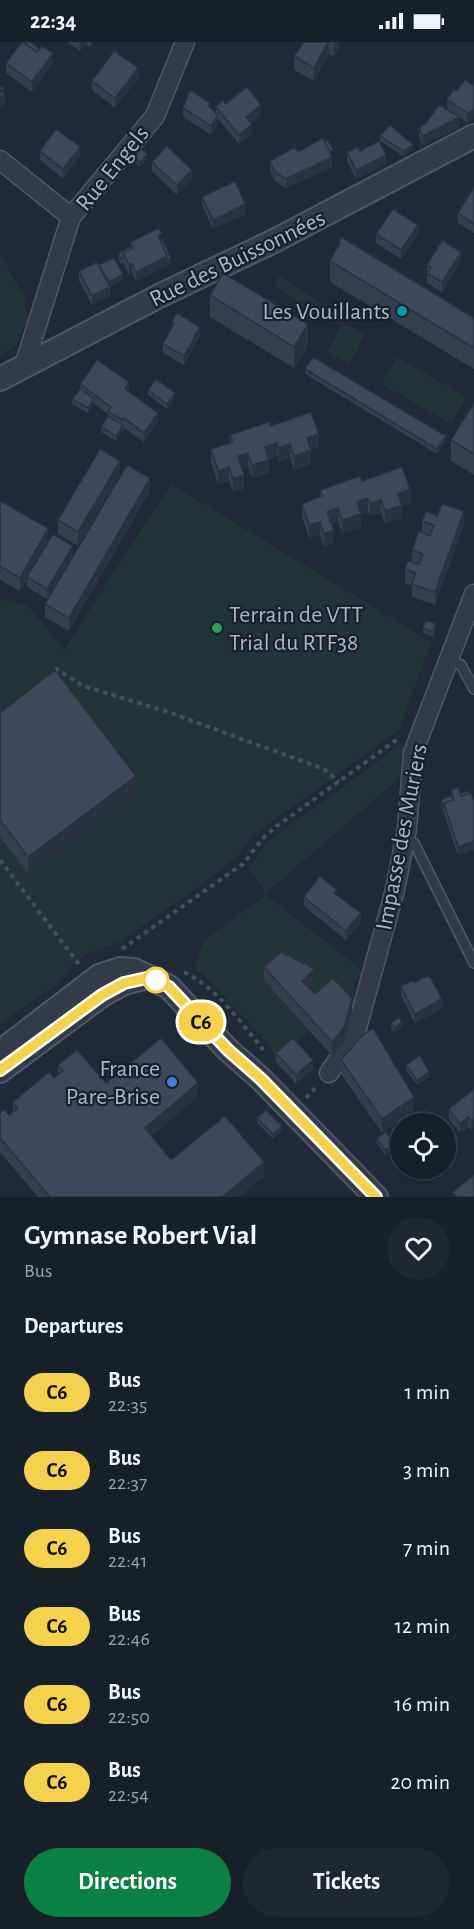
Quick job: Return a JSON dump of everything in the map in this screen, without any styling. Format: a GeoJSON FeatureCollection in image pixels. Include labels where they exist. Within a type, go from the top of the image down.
{"type":"FeatureCollection","features":[{"type":"Feature","properties":{"kind":"street","name":"Rue Engels"},"geometry":{"type":"LineString","coordinates":[[24,366],[71,218],[155,116],[185,42]]}},
{"type":"Feature","properties":{"kind":"street","name":"Rue des Buissonnées"},"geometry":{"type":"LineString","coordinates":[[0,379],[159,296],[276,240],[474,136]]}},
{"type":"Feature","properties":{"kind":"street"},"geometry":{"type":"LineString","coordinates":[[0,160],[71,218]]}},
{"type":"Feature","properties":{"kind":"street","name":"Impasse des Muriers"},"geometry":{"type":"LineString","coordinates":[[329,1073],[355,1035],[395,890],[404,842],[413,753],[461,633],[474,594]]}},
{"type":"Feature","properties":{"kind":"street"},"geometry":{"type":"LineString","coordinates":[[0,1052],[99,976],[120,969],[134,969],[160,982],[228,1050],[261,1079],[376,1197]]}},
{"type":"Feature","properties":{"kind":"street"},"geometry":{"type":"LineString","coordinates":[[0,1071],[102,995],[124,983],[160,982]]}},
{"type":"Feature","properties":{"kind":"lane"},"geometry":{"type":"LineString","coordinates":[[450,660],[461,664],[474,689]]}},
{"type":"Feature","properties":{"kind":"lane"},"geometry":{"type":"LineString","coordinates":[[404,842],[414,843],[474,963]]}},
{"type":"Feature","properties":{"kind":"path"},"geometry":{"type":"LineString","coordinates":[[55,668],[84,686],[165,711],[324,769],[339,782]]}},
{"type":"Feature","properties":{"kind":"path"},"geometry":{"type":"LineString","coordinates":[[121,950],[243,864],[267,834],[406,732]]}},
{"type":"Feature","properties":{"kind":"path"},"geometry":{"type":"LineString","coordinates":[[0,860],[85,972]]}},
{"type":"Feature","properties":{"kind":"green space"},"geometry":{"type":"Polygon","coordinates":[[[349,240],[474,316],[474,329],[344,249],[349,240]]]}},
{"type":"Feature","properties":{"kind":"green space"},"geometry":{"type":"Polygon","coordinates":[[[0,254],[25,298],[28,319],[16,345],[0,356],[0,254]]]}},
{"type":"Feature","properties":{"kind":"green space"},"geometry":{"type":"Polygon","coordinates":[[[280,275],[327,308],[320,318],[273,285],[280,275]]]}},
{"type":"Feature","properties":{"kind":"green space"},"geometry":{"type":"Polygon","coordinates":[[[343,323],[365,335],[349,364],[327,352],[343,323]]]}},
{"type":"Feature","properties":{"kind":"green space"},"geometry":{"type":"Polygon","coordinates":[[[397,357],[466,397],[451,424],[382,384],[397,357]]]}},
{"type":"Feature","properties":{"kind":"green space"},"geometry":{"type":"Polygon","coordinates":[[[171,484],[431,642],[399,730],[252,836],[240,854],[205,882],[120,942],[85,955],[71,966],[59,983],[0,1024],[0,602],[5,599],[27,605],[64,650],[171,484]]]}},
{"type":"Feature","properties":{"kind":"green space"},"geometry":{"type":"Polygon","coordinates":[[[398,744],[404,746],[400,758],[402,776],[266,893],[249,868],[267,842],[391,752],[398,744]]]}},
{"type":"Feature","properties":{"kind":"green space"},"geometry":{"type":"Polygon","coordinates":[[[266,895],[363,971],[354,986],[355,1008],[336,988],[315,1008],[281,966],[310,1031],[276,1062],[272,1048],[205,976],[195,969],[205,939],[266,895]]]}},
{"type":"Feature","properties":{"kind":"building"},"geometry":{"type":"Polygon","coordinates":[[[22,42],[37,52],[42,46],[53,53],[32,82],[6,63],[22,42]]]}},
{"type":"Feature","properties":{"kind":"building"},"geometry":{"type":"Polygon","coordinates":[[[25,42],[30,42],[40,49],[37,52],[25,42]]]}},
{"type":"Feature","properties":{"kind":"building"},"geometry":{"type":"Polygon","coordinates":[[[304,42],[328,42],[314,68],[294,56],[304,42]]]}},
{"type":"Feature","properties":{"kind":"building"},"geometry":{"type":"Polygon","coordinates":[[[114,51],[138,68],[115,98],[92,81],[114,51]]]}},
{"type":"Feature","properties":{"kind":"building"},"geometry":{"type":"Polygon","coordinates":[[[465,80],[474,86],[474,110],[467,113],[447,99],[465,80]]]}},
{"type":"Feature","properties":{"kind":"building"},"geometry":{"type":"Polygon","coordinates":[[[0,85],[4,88],[1,91],[5,94],[0,99],[0,85]]]}},
{"type":"Feature","properties":{"kind":"building"},"geometry":{"type":"Polygon","coordinates":[[[247,87],[261,105],[246,117],[252,124],[239,135],[216,107],[223,100],[226,104],[247,87]]]}},
{"type":"Feature","properties":{"kind":"building"},"geometry":{"type":"Polygon","coordinates":[[[244,89],[226,104],[226,103],[244,89]]]}},
{"type":"Feature","properties":{"kind":"building"},"geometry":{"type":"Polygon","coordinates":[[[190,90],[210,103],[209,106],[218,115],[211,126],[183,108],[190,90]]]}},
{"type":"Feature","properties":{"kind":"building"},"geometry":{"type":"Polygon","coordinates":[[[439,105],[460,117],[423,136],[419,129],[439,105]]]}},
{"type":"Feature","properties":{"kind":"building"},"geometry":{"type":"Polygon","coordinates":[[[390,125],[413,145],[403,151],[380,136],[390,125]]]}},
{"type":"Feature","properties":{"kind":"building"},"geometry":{"type":"Polygon","coordinates":[[[56,129],[80,147],[63,169],[40,151],[56,129]]]}},
{"type":"Feature","properties":{"kind":"building"},"geometry":{"type":"Polygon","coordinates":[[[323,138],[332,157],[286,179],[275,172],[270,161],[295,147],[298,152],[323,138]]]}},
{"type":"Feature","properties":{"kind":"building"},"geometry":{"type":"Polygon","coordinates":[[[328,140],[333,150],[330,152],[325,142],[328,140]]]}},
{"type":"Feature","properties":{"kind":"building"},"geometry":{"type":"Polygon","coordinates":[[[379,141],[386,155],[356,170],[347,152],[358,147],[360,151],[379,141]]]}},
{"type":"Feature","properties":{"kind":"building"},"geometry":{"type":"Polygon","coordinates":[[[167,146],[192,170],[177,185],[152,162],[167,146]]]}},
{"type":"Feature","properties":{"kind":"building"},"geometry":{"type":"Polygon","coordinates":[[[141,149],[147,154],[140,162],[134,157],[141,149]]]}},
{"type":"Feature","properties":{"kind":"building"},"geometry":{"type":"Polygon","coordinates":[[[235,181],[245,204],[213,220],[202,197],[235,181]]]}},
{"type":"Feature","properties":{"kind":"building"},"geometry":{"type":"Polygon","coordinates":[[[474,187],[474,224],[458,213],[474,187]]]}},
{"type":"Feature","properties":{"kind":"building"},"geometry":{"type":"Polygon","coordinates":[[[393,209],[418,225],[401,250],[376,234],[393,209]]]}},
{"type":"Feature","properties":{"kind":"building"},"geometry":{"type":"Polygon","coordinates":[[[159,228],[162,234],[158,236],[167,256],[136,272],[132,263],[129,265],[123,253],[133,248],[130,242],[159,228]]]}},
{"type":"Feature","properties":{"kind":"building"},"geometry":{"type":"Polygon","coordinates":[[[341,237],[474,318],[474,348],[330,261],[341,237]]]}},
{"type":"Feature","properties":{"kind":"building"},"geometry":{"type":"Polygon","coordinates":[[[162,239],[171,258],[167,260],[160,240],[162,239]]]}},
{"type":"Feature","properties":{"kind":"building"},"geometry":{"type":"Polygon","coordinates":[[[442,240],[461,252],[442,282],[427,273],[431,267],[427,265],[442,240]]]}},
{"type":"Feature","properties":{"kind":"building"},"geometry":{"type":"Polygon","coordinates":[[[130,247],[131,249],[123,253],[121,259],[118,253],[130,247]]]}},
{"type":"Feature","properties":{"kind":"building"},"geometry":{"type":"Polygon","coordinates":[[[114,258],[123,274],[109,282],[99,265],[114,258]]]}},
{"type":"Feature","properties":{"kind":"building"},"geometry":{"type":"Polygon","coordinates":[[[97,262],[110,287],[92,296],[79,271],[97,262]]]}},
{"type":"Feature","properties":{"kind":"building"},"geometry":{"type":"Polygon","coordinates":[[[223,273],[308,324],[294,347],[210,295],[223,273]]]}},
{"type":"Feature","properties":{"kind":"building"},"geometry":{"type":"Polygon","coordinates":[[[177,313],[200,327],[184,356],[163,344],[177,313]]]}},
{"type":"Feature","properties":{"kind":"building"},"geometry":{"type":"Polygon","coordinates":[[[313,357],[446,436],[437,449],[305,369],[313,357]]]}},
{"type":"Feature","properties":{"kind":"building"},"geometry":{"type":"Polygon","coordinates":[[[97,360],[129,382],[125,389],[158,413],[144,433],[124,418],[123,420],[108,412],[111,407],[80,384],[97,360]]]}},
{"type":"Feature","properties":{"kind":"building"},"geometry":{"type":"Polygon","coordinates":[[[156,379],[175,393],[167,404],[148,390],[156,379]]]}},
{"type":"Feature","properties":{"kind":"building"},"geometry":{"type":"Polygon","coordinates":[[[80,389],[94,399],[88,408],[72,399],[80,389]]]}},
{"type":"Feature","properties":{"kind":"building"},"geometry":{"type":"Polygon","coordinates":[[[474,403],[474,454],[451,440],[474,403]]]}},
{"type":"Feature","properties":{"kind":"building"},"geometry":{"type":"Polygon","coordinates":[[[311,412],[319,434],[307,438],[311,450],[294,456],[290,444],[278,448],[277,443],[265,447],[269,460],[252,465],[248,453],[238,456],[244,475],[233,479],[229,467],[218,471],[211,449],[233,442],[230,435],[269,422],[271,426],[311,412]]]}},
{"type":"Feature","properties":{"kind":"building"},"geometry":{"type":"Polygon","coordinates":[[[108,416],[123,425],[116,436],[101,427],[108,416]]]}},
{"type":"Feature","properties":{"kind":"building"},"geometry":{"type":"Polygon","coordinates":[[[100,449],[120,461],[78,532],[58,520],[100,449]]]}},
{"type":"Feature","properties":{"kind":"building"},"geometry":{"type":"Polygon","coordinates":[[[127,465],[150,478],[69,618],[45,604],[127,465]]]}},
{"type":"Feature","properties":{"kind":"building"},"geometry":{"type":"Polygon","coordinates":[[[402,467],[410,489],[398,494],[402,505],[385,511],[381,500],[370,503],[368,498],[357,502],[361,514],[342,520],[338,508],[327,512],[334,530],[324,534],[320,522],[309,525],[302,504],[322,496],[320,490],[360,476],[362,481],[402,467]]]}},
{"type":"Feature","properties":{"kind":"building"},"geometry":{"type":"Polygon","coordinates":[[[0,501],[48,528],[20,578],[0,566],[0,501]]]}},
{"type":"Feature","properties":{"kind":"building"},"geometry":{"type":"Polygon","coordinates":[[[442,504],[464,511],[435,592],[412,584],[416,573],[405,569],[408,561],[419,564],[423,554],[412,550],[419,531],[430,536],[434,525],[422,521],[426,511],[437,516],[442,504]]]}},
{"type":"Feature","properties":{"kind":"building"},"geometry":{"type":"Polygon","coordinates":[[[53,534],[73,546],[47,589],[27,577],[53,534]]]}},
{"type":"Feature","properties":{"kind":"building"},"geometry":{"type":"Polygon","coordinates":[[[426,620],[436,624],[433,632],[423,628],[426,620]]]}},
{"type":"Feature","properties":{"kind":"building"},"geometry":{"type":"Polygon","coordinates":[[[55,670],[136,776],[28,857],[0,820],[0,713],[55,670]]]}},
{"type":"Feature","properties":{"kind":"building"},"geometry":{"type":"Polygon","coordinates":[[[458,787],[461,796],[471,793],[474,801],[474,841],[458,847],[444,803],[454,800],[451,790],[458,787]]]}},
{"type":"Feature","properties":{"kind":"building"},"geometry":{"type":"Polygon","coordinates":[[[469,791],[470,793],[461,796],[460,793],[469,791]]]}},
{"type":"Feature","properties":{"kind":"building"},"geometry":{"type":"Polygon","coordinates":[[[451,796],[453,800],[444,803],[444,808],[441,800],[451,796]]]}},
{"type":"Feature","properties":{"kind":"building"},"geometry":{"type":"Polygon","coordinates":[[[320,876],[337,890],[334,893],[361,913],[346,931],[304,897],[320,876]]]}},
{"type":"Feature","properties":{"kind":"building"},"geometry":{"type":"Polygon","coordinates":[[[281,952],[315,969],[302,981],[315,994],[333,978],[352,998],[344,1028],[332,1042],[264,967],[281,952]]]}},
{"type":"Feature","properties":{"kind":"building"},"geometry":{"type":"Polygon","coordinates":[[[429,975],[442,999],[415,1014],[401,986],[413,981],[414,983],[429,975]]]}},
{"type":"Feature","properties":{"kind":"building"},"geometry":{"type":"Polygon","coordinates":[[[399,1017],[402,1022],[394,1028],[391,1023],[399,1017]]]}},
{"type":"Feature","properties":{"kind":"building"},"geometry":{"type":"Polygon","coordinates":[[[373,1028],[414,1097],[382,1119],[341,1060],[361,1037],[373,1028]]]}},
{"type":"Feature","properties":{"kind":"building"},"geometry":{"type":"Polygon","coordinates":[[[161,1038],[198,1083],[145,1128],[171,1160],[225,1116],[264,1162],[222,1197],[50,1197],[0,1138],[0,1113],[4,1109],[9,1115],[18,1108],[13,1102],[49,1072],[54,1078],[63,1071],[58,1065],[77,1050],[106,1083],[161,1038]]]}},
{"type":"Feature","properties":{"kind":"building"},"geometry":{"type":"Polygon","coordinates":[[[293,1038],[313,1060],[296,1075],[276,1053],[293,1038]]]}},
{"type":"Feature","properties":{"kind":"building"},"geometry":{"type":"Polygon","coordinates":[[[420,1055],[429,1072],[417,1080],[406,1065],[420,1055]]]}},
{"type":"Feature","properties":{"kind":"building"},"geometry":{"type":"Polygon","coordinates":[[[474,1089],[474,1118],[471,1121],[468,1117],[460,1124],[456,1119],[456,1113],[452,1113],[449,1109],[474,1089]]]}},
{"type":"Feature","properties":{"kind":"building"},"geometry":{"type":"Polygon","coordinates":[[[266,1110],[282,1126],[273,1134],[257,1118],[266,1110]]]}},
{"type":"Feature","properties":{"kind":"building"},"geometry":{"type":"Polygon","coordinates":[[[386,1132],[390,1138],[390,1147],[385,1150],[377,1138],[386,1132]]]}},
{"type":"Feature","properties":{"kind":"building"},"geometry":{"type":"Polygon","coordinates":[[[474,1175],[474,1197],[457,1197],[453,1192],[474,1175]]]}},
{"type":"Feature","properties":{"kind":"bus line","name":"C6"},"geometry":{"type":"LineString","coordinates":[[0,1070],[102,995],[124,983],[151,977],[169,987],[228,1050],[261,1079],[376,1197]]}},
{"type":"Feature","properties":{"kind":"place","name":"Les Vouillants"},"geometry":{"type":"Point","coordinates":[402,311]}},
{"type":"Feature","properties":{"kind":"place","name":"Terrain de VTT Trial du RTF38"},"geometry":{"type":"Point","coordinates":[217,628]}},
{"type":"Feature","properties":{"kind":"place","name":"France Pare-Brise"},"geometry":{"type":"Point","coordinates":[172,1082]}}]}
